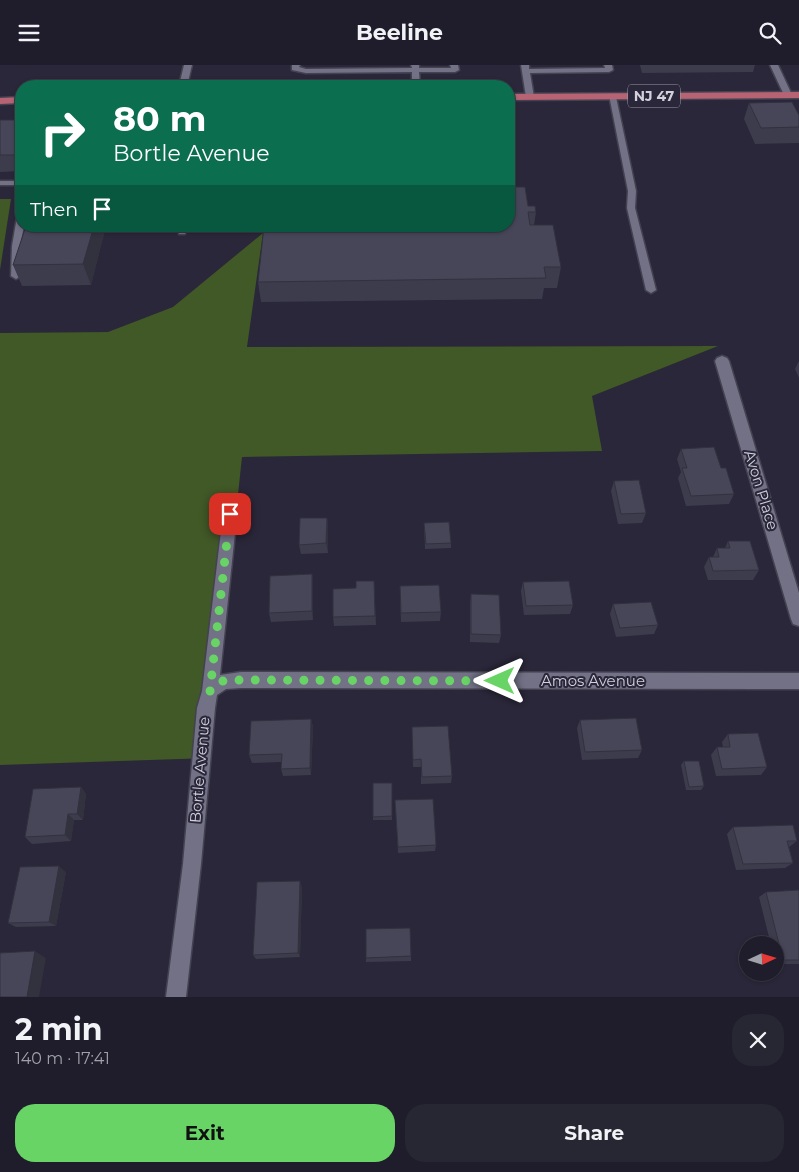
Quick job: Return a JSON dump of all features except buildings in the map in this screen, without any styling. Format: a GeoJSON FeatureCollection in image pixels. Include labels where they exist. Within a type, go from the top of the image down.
{"type":"FeatureCollection","features":[{"type":"Feature","properties":{"kind":"main road","name":"NJ 47"},"geometry":{"type":"LineString","coordinates":[[515,97],[799,95]]}},
{"type":"Feature","properties":{"kind":"main road"},"geometry":{"type":"LineString","coordinates":[[0,101],[15,100]]}},
{"type":"Feature","properties":{"kind":"street","name":"Avon Place"},"geometry":{"type":"LineString","coordinates":[[722,361],[799,619]]}},
{"type":"Feature","properties":{"kind":"street","name":"Bortle Avenue"},"geometry":{"type":"LineString","coordinates":[[176,997],[192,864],[206,708],[210,691],[230,514]]}},
{"type":"Feature","properties":{"kind":"street","name":"Amos Avenue"},"geometry":{"type":"LineString","coordinates":[[210,691],[223,681],[241,680],[799,681]]}},
{"type":"Feature","properties":{"kind":"lane"},"geometry":{"type":"LineString","coordinates":[[184,80],[188,65]]}},
{"type":"Feature","properties":{"kind":"lane"},"geometry":{"type":"LineString","coordinates":[[296,65],[295,68],[306,71],[415,68],[455,70],[454,65]]}},
{"type":"Feature","properties":{"kind":"lane"},"geometry":{"type":"LineString","coordinates":[[530,97],[525,68],[610,71],[608,65]]}},
{"type":"Feature","properties":{"kind":"lane"},"geometry":{"type":"LineString","coordinates":[[774,65],[788,95]]}},
{"type":"Feature","properties":{"kind":"lane"},"geometry":{"type":"LineString","coordinates":[[612,97],[632,191],[631,208],[651,290]]}},
{"type":"Feature","properties":{"kind":"lane"},"geometry":{"type":"LineString","coordinates":[[0,183],[15,183]]}},
{"type":"Feature","properties":{"kind":"lane"},"geometry":{"type":"LineString","coordinates":[[16,276],[16,246],[18,232]]}},
{"type":"Feature","properties":{"kind":"green space"},"geometry":{"type":"Polygon","coordinates":[[[0,199],[11,199],[0,270],[0,199]]]}},
{"type":"Feature","properties":{"kind":"green space"},"geometry":{"type":"Polygon","coordinates":[[[263,233],[247,347],[718,346],[592,396],[602,451],[242,457],[210,758],[0,765],[0,333],[108,332],[173,307],[263,233]]]}},
{"type":"Feature","properties":{"kind":"route"},"geometry":{"type":"LineString","coordinates":[[230,514],[210,691],[223,681],[241,680],[500,681]]}}]}
